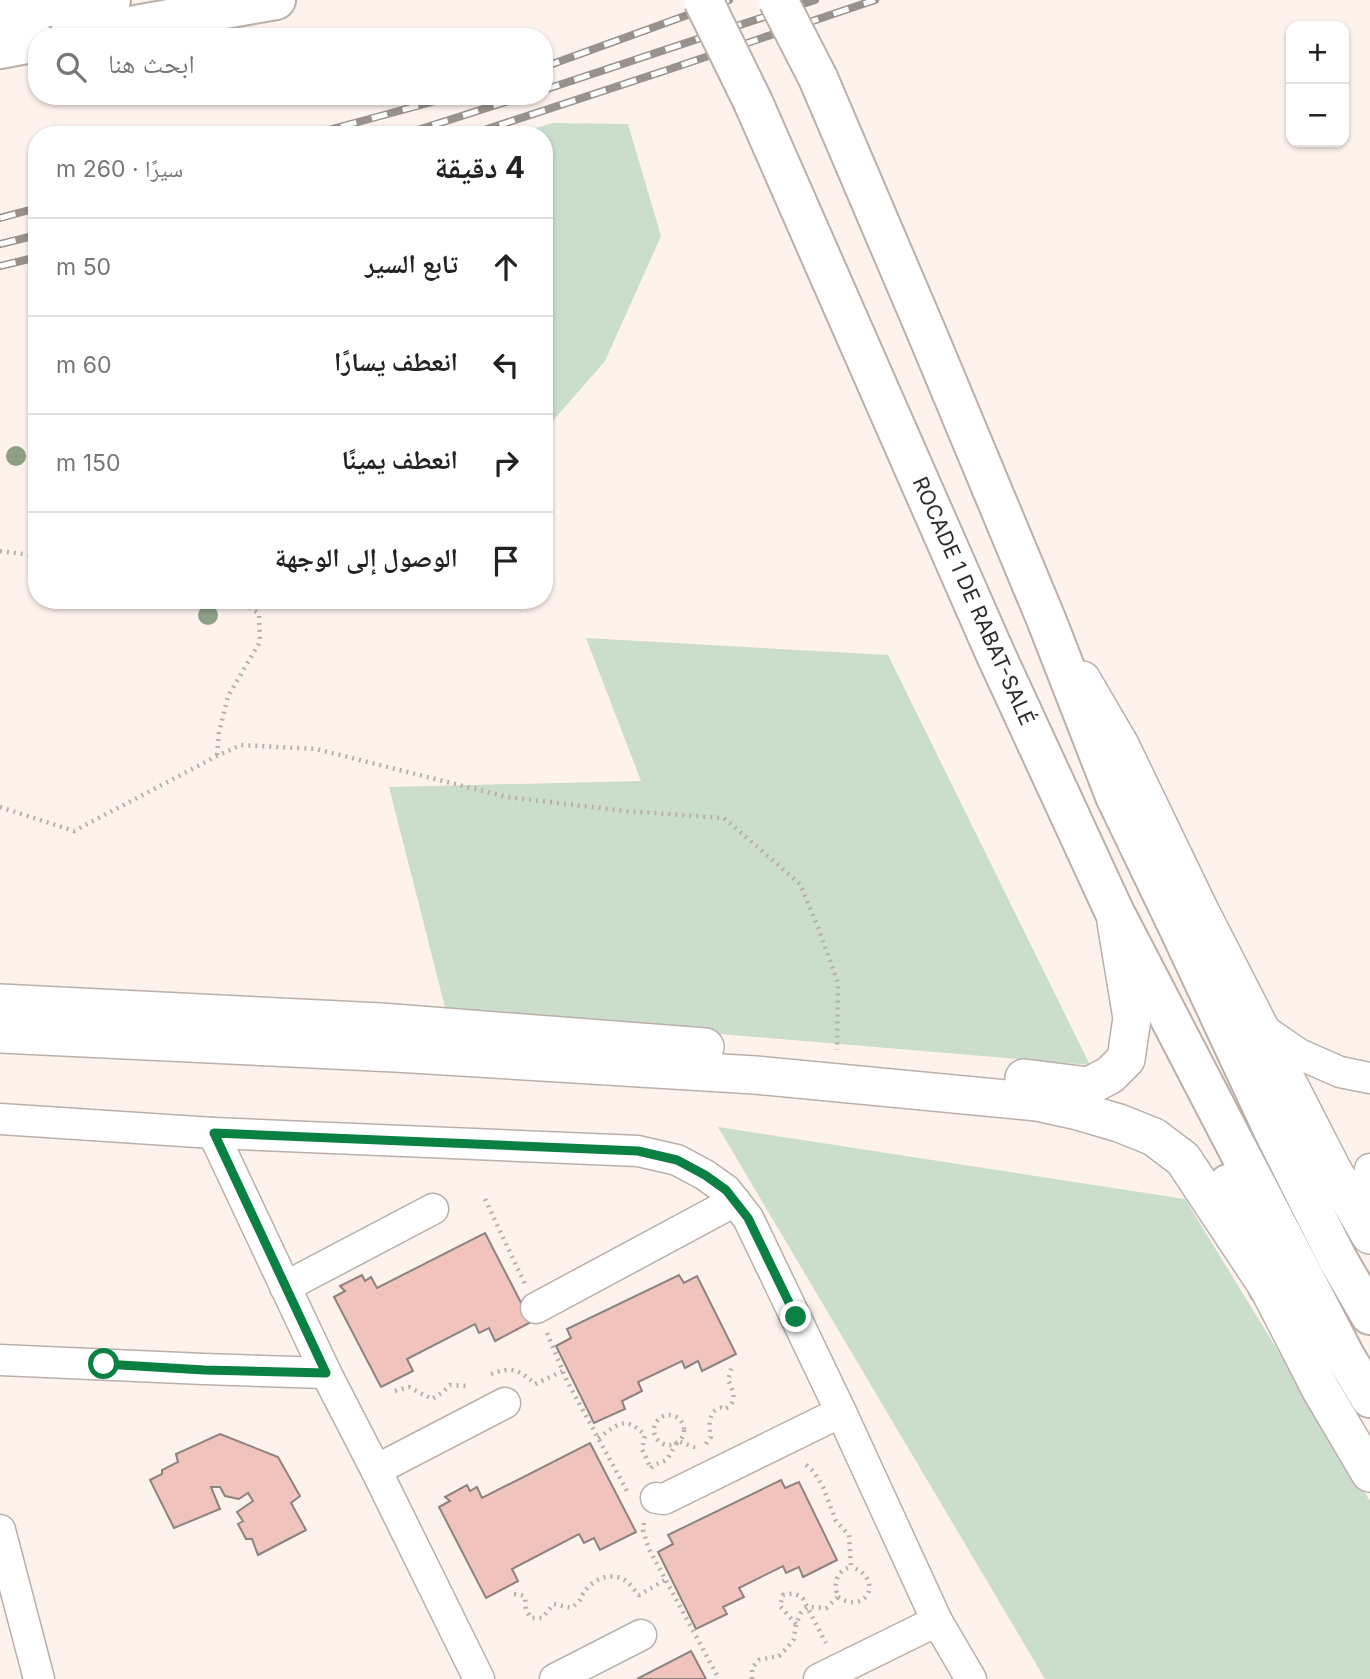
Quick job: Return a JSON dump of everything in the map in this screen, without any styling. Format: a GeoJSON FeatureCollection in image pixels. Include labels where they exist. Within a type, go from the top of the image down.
{"type":"FeatureCollection","features":[{"type":"Feature","properties":{"kind":"highway"},"geometry":{"type":"LineString","coordinates":[[0,13],[111,0]]}},
{"type":"Feature","properties":{"kind":"highway"},"geometry":{"type":"LineString","coordinates":[[119,28],[276,0]]}},
{"type":"Feature","properties":{"kind":"highway","name":"ROCADE 1 DE RABAT-SALÉ"},"geometry":{"type":"LineString","coordinates":[[703,0],[754,102],[995,653],[1114,911],[1345,1356],[1370,1398]]}},
{"type":"Feature","properties":{"kind":"highway"},"geometry":{"type":"LineString","coordinates":[[778,0],[818,78],[922,320],[1046,620],[1115,796],[1272,1128],[1337,1258],[1370,1315]]}},
{"type":"Feature","properties":{"kind":"highway"},"geometry":{"type":"LineString","coordinates":[[0,49],[28,44]]}},
{"type":"Feature","properties":{"kind":"highway"},"geometry":{"type":"LineString","coordinates":[[1157,997],[1178,1081],[1244,1216],[1268,1287]]}},
{"type":"Feature","properties":{"kind":"main road"},"geometry":{"type":"LineString","coordinates":[[1046,620],[1120,745],[1199,909],[1332,1169],[1370,1235]]}},
{"type":"Feature","properties":{"kind":"main road"},"geometry":{"type":"LineString","coordinates":[[0,1003],[381,1022],[837,1058],[1089,1086],[1110,1075],[1126,1059],[1132,1018],[1114,911]]}},
{"type":"Feature","properties":{"kind":"main road"},"geometry":{"type":"LineString","coordinates":[[0,1034],[755,1074],[1037,1102],[1119,1123],[1154,1137],[1184,1159],[1268,1287],[1321,1390],[1370,1473]]}},
{"type":"Feature","properties":{"kind":"street"},"geometry":{"type":"LineString","coordinates":[[1261,1028],[1299,1054],[1340,1072],[1370,1078]]}},
{"type":"Feature","properties":{"kind":"street"},"geometry":{"type":"LineString","coordinates":[[0,1119],[214,1133],[638,1151],[677,1160],[705,1175],[726,1190],[748,1218],[937,1621],[971,1679]]}},
{"type":"Feature","properties":{"kind":"street"},"geometry":{"type":"LineString","coordinates":[[214,1133],[326,1373],[480,1679]]}},
{"type":"Feature","properties":{"kind":"street"},"geometry":{"type":"LineString","coordinates":[[1370,1169],[1366,1187],[1370,1220]]}},
{"type":"Feature","properties":{"kind":"street"},"geometry":{"type":"LineString","coordinates":[[536,1308],[735,1201]]}},
{"type":"Feature","properties":{"kind":"street"},"geometry":{"type":"LineString","coordinates":[[285,1287],[433,1209]]}},
{"type":"Feature","properties":{"kind":"street"},"geometry":{"type":"LineString","coordinates":[[0,1360],[326,1373]]}},
{"type":"Feature","properties":{"kind":"street"},"geometry":{"type":"LineString","coordinates":[[376,1470],[505,1403]]}},
{"type":"Feature","properties":{"kind":"street"},"geometry":{"type":"LineString","coordinates":[[649,1494],[664,1499],[841,1412]]}},
{"type":"Feature","properties":{"kind":"street"},"geometry":{"type":"LineString","coordinates":[[0,1530],[10,1616],[39,1679]]}},
{"type":"Feature","properties":{"kind":"street"},"geometry":{"type":"LineString","coordinates":[[829,1674],[937,1621]]}},
{"type":"Feature","properties":{"kind":"street"},"geometry":{"type":"LineString","coordinates":[[555,1679],[641,1635]]}},
{"type":"Feature","properties":{"kind":"path"},"geometry":{"type":"LineString","coordinates":[[0,551],[28,554]]}},
{"type":"Feature","properties":{"kind":"path"},"geometry":{"type":"LineString","coordinates":[[217,756],[219,733],[228,696],[260,642],[259,614],[252,609]]}},
{"type":"Feature","properties":{"kind":"path"},"geometry":{"type":"LineString","coordinates":[[0,807],[74,831],[241,745],[316,749],[507,797],[625,811],[724,818],[800,884],[838,983],[837,1058]]}},
{"type":"Feature","properties":{"kind":"path"},"geometry":{"type":"LineString","coordinates":[[485,1199],[567,1381],[598,1438],[649,1494]]}},
{"type":"Feature","properties":{"kind":"path"},"geometry":{"type":"LineString","coordinates":[[719,1679],[649,1549],[643,1530],[655,1464],[669,1457],[672,1448],[678,1441],[683,1434],[681,1421],[673,1415],[659,1419],[654,1427],[659,1441],[668,1444],[678,1441],[694,1447],[703,1447],[711,1437],[709,1429],[713,1412],[725,1409],[734,1398],[728,1380],[732,1366]]}},
{"type":"Feature","properties":{"kind":"path"},"geometry":{"type":"LineString","coordinates":[[598,1438],[622,1422],[627,1422],[645,1436],[642,1449],[649,1494]]}},
{"type":"Feature","properties":{"kind":"path"},"geometry":{"type":"LineString","coordinates":[[790,1436],[796,1453],[814,1472],[823,1487],[836,1521],[849,1535],[851,1567]]}},
{"type":"Feature","properties":{"kind":"path"},"geometry":{"type":"LineString","coordinates":[[851,1567],[859,1569],[870,1583],[867,1596],[855,1603],[838,1597],[835,1588],[840,1573],[851,1567]]}},
{"type":"Feature","properties":{"kind":"path"},"geometry":{"type":"LineString","coordinates":[[514,1594],[524,1597],[526,1611],[531,1618],[542,1618],[554,1604],[571,1608],[581,1601],[585,1591],[596,1580],[612,1576],[625,1580],[639,1595],[665,1580]]}},
{"type":"Feature","properties":{"kind":"path"},"geometry":{"type":"LineString","coordinates":[[796,1624],[780,1606],[783,1595],[797,1594],[803,1599],[829,1674]]}},
{"type":"Feature","properties":{"kind":"path"},"geometry":{"type":"LineString","coordinates":[[752,1679],[752,1668],[759,1660],[779,1656],[794,1639],[801,1613],[808,1608],[826,1608],[838,1597]]}},
{"type":"Feature","properties":{"kind":"green space"},"geometry":{"type":"Polygon","coordinates":[[[552,123],[628,124],[661,236],[605,361],[553,421],[553,126],[543,126],[552,123]]]}},
{"type":"Feature","properties":{"kind":"green space"},"geometry":{"type":"Polygon","coordinates":[[[586,638],[888,655],[1090,1065],[446,1011],[389,787],[641,781],[586,638]]]}},
{"type":"Feature","properties":{"kind":"green space"},"geometry":{"type":"Polygon","coordinates":[[[718,1127],[1185,1199],[1370,1501],[1370,1679],[1045,1679],[718,1127]]]}},
{"type":"Feature","properties":{"kind":"building"},"geometry":{"type":"Polygon","coordinates":[[[485,1233],[531,1322],[495,1341],[489,1328],[479,1333],[475,1324],[407,1359],[413,1371],[381,1387],[334,1297],[345,1291],[340,1286],[362,1275],[365,1281],[371,1277],[377,1288],[485,1233]]]}},
{"type":"Feature","properties":{"kind":"building"},"geometry":{"type":"Polygon","coordinates":[[[679,1275],[684,1283],[697,1276],[736,1354],[702,1371],[698,1361],[685,1368],[682,1361],[638,1382],[642,1391],[622,1401],[625,1409],[594,1423],[556,1346],[571,1338],[567,1329],[679,1275]]]}},
{"type":"Feature","properties":{"kind":"building"},"geometry":{"type":"Polygon","coordinates":[[[220,1434],[278,1457],[300,1496],[291,1503],[306,1530],[258,1555],[252,1539],[246,1539],[238,1524],[243,1521],[237,1512],[253,1501],[248,1493],[239,1499],[225,1496],[220,1487],[211,1487],[220,1509],[174,1528],[150,1480],[178,1462],[176,1454],[220,1434]]]}},
{"type":"Feature","properties":{"kind":"building"},"geometry":{"type":"Polygon","coordinates":[[[590,1443],[636,1532],[600,1550],[594,1538],[584,1543],[579,1534],[512,1569],[518,1581],[486,1598],[439,1507],[450,1501],[445,1497],[467,1485],[470,1491],[477,1487],[482,1498],[590,1443]]]}},
{"type":"Feature","properties":{"kind":"building"},"geometry":{"type":"Polygon","coordinates":[[[781,1480],[785,1488],[799,1482],[837,1560],[803,1577],[799,1567],[786,1573],[783,1566],[739,1588],[744,1597],[723,1607],[727,1614],[696,1629],[658,1552],[673,1544],[668,1535],[781,1480]]]}},
{"type":"Feature","properties":{"kind":"building"},"geometry":{"type":"Polygon","coordinates":[[[691,1651],[706,1679],[637,1679],[691,1651]]]}},
{"type":"Feature","properties":{"kind":"railway"},"geometry":{"type":"LineString","coordinates":[[553,64],[729,0]]}},
{"type":"Feature","properties":{"kind":"railway"},"geometry":{"type":"LineString","coordinates":[[553,87],[815,0]]}},
{"type":"Feature","properties":{"kind":"railway"},"geometry":{"type":"LineString","coordinates":[[496,126],[875,0]]}},
{"type":"Feature","properties":{"kind":"railway"},"geometry":{"type":"LineString","coordinates":[[343,126],[421,105]]}},
{"type":"Feature","properties":{"kind":"railway"},"geometry":{"type":"LineString","coordinates":[[430,126],[496,105]]}},
{"type":"Feature","properties":{"kind":"railway"},"geometry":{"type":"LineString","coordinates":[[0,218],[28,210]]}},
{"type":"Feature","properties":{"kind":"railway"},"geometry":{"type":"LineString","coordinates":[[0,244],[28,237]]}},
{"type":"Feature","properties":{"kind":"railway"},"geometry":{"type":"LineString","coordinates":[[0,266],[28,259]]}},
{"type":"Feature","properties":{"kind":"route"},"geometry":{"type":"LineString","coordinates":[[104,1364],[326,1373],[214,1133],[638,1151],[677,1160],[726,1190],[748,1218],[796,1317]]}}]}
